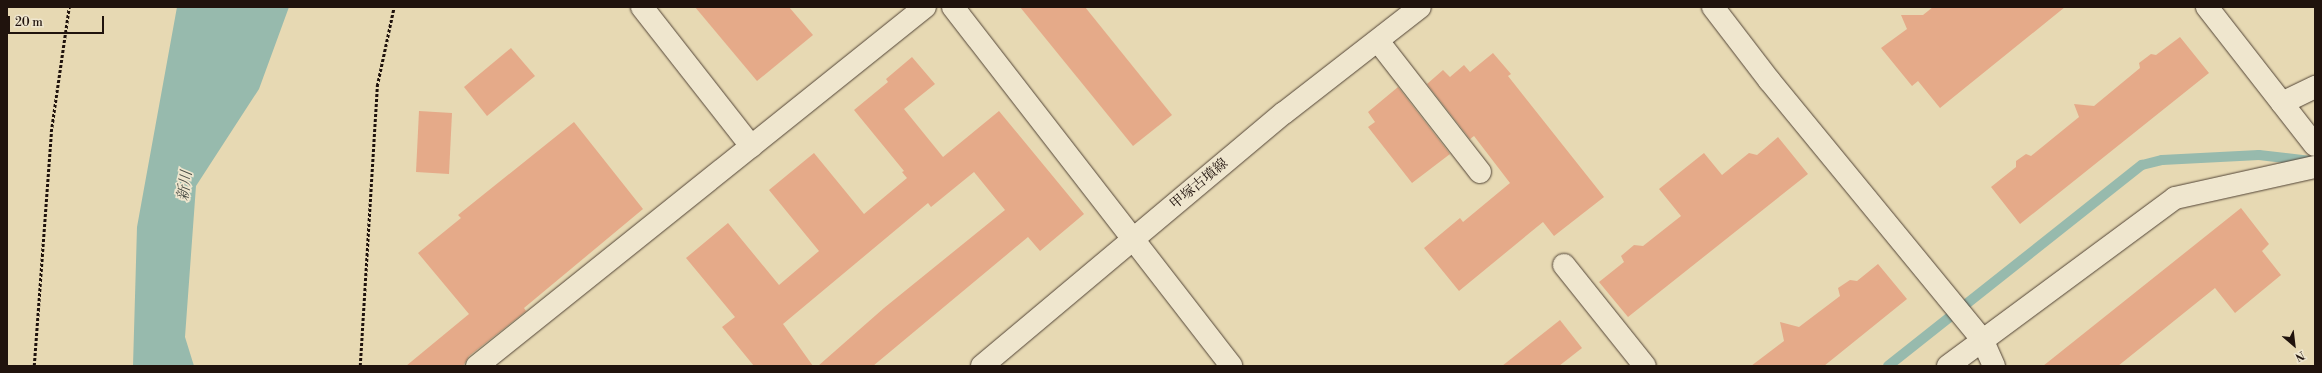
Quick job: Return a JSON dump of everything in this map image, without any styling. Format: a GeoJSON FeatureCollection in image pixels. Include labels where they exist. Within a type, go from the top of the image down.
{"type":"FeatureCollection","features":[{"type":"Feature","properties":{"kind":"street"},"geometry":{"type":"LineString","coordinates":[[642,7],[750,146]]}},
{"type":"Feature","properties":{"kind":"street"},"geometry":{"type":"LineString","coordinates":[[477,366],[925,7]]}},
{"type":"Feature","properties":{"kind":"street"},"geometry":{"type":"LineString","coordinates":[[953,7],[1231,366]]}},
{"type":"Feature","properties":{"kind":"street","name":"甲塚古墳線"},"geometry":{"type":"LineString","coordinates":[[982,366],[1284,113],[1420,7]]}},
{"type":"Feature","properties":{"kind":"street"},"geometry":{"type":"LineString","coordinates":[[1713,7],[1769,80],[1982,339],[1994,366]]}},
{"type":"Feature","properties":{"kind":"street"},"geometry":{"type":"LineString","coordinates":[[2207,7],[2315,145]]}},
{"type":"Feature","properties":{"kind":"street"},"geometry":{"type":"LineString","coordinates":[[1378,41],[1480,172]]}},
{"type":"Feature","properties":{"kind":"street"},"geometry":{"type":"LineString","coordinates":[[2282,103],[2315,87]]}},
{"type":"Feature","properties":{"kind":"street"},"geometry":{"type":"LineString","coordinates":[[1948,366],[1982,339],[2176,198],[2315,167]]}},
{"type":"Feature","properties":{"kind":"street"},"geometry":{"type":"LineString","coordinates":[[1564,265],[1645,366]]}},
{"type":"Feature","properties":{"kind":"path"},"geometry":{"type":"LineString","coordinates":[[34,366],[51,132],[69,7]]}},
{"type":"Feature","properties":{"kind":"path"},"geometry":{"type":"LineString","coordinates":[[360,366],[377,86],[394,7]]}},
{"type":"Feature","properties":{"kind":"water","name":"新川"},"geometry":{"type":"Polygon","coordinates":[[[177,7],[289,7],[259,89],[196,186],[185,337],[194,366],[133,366],[137,227],[177,7]]]}},
{"type":"Feature","properties":{"kind":"building"},"geometry":{"type":"Polygon","coordinates":[[[695,7],[789,7],[813,35],[757,81],[695,7]]]}},
{"type":"Feature","properties":{"kind":"building"},"geometry":{"type":"Polygon","coordinates":[[[1020,7],[1085,7],[1172,115],[1133,146],[1020,7]]]}},
{"type":"Feature","properties":{"kind":"building"},"geometry":{"type":"Polygon","coordinates":[[[1933,7],[2065,7],[1940,108],[1918,81],[1912,86],[1881,48],[1907,29],[1901,15],[1923,15],[1933,7]]]}},
{"type":"Feature","properties":{"kind":"building"},"geometry":{"type":"Polygon","coordinates":[[[2180,37],[2209,73],[2020,224],[1991,187],[2016,167],[2016,161],[2026,154],[2031,156],[2079,117],[2074,104],[2094,106],[2140,68],[2139,63],[2151,54],[2156,55],[2180,37]]]}},
{"type":"Feature","properties":{"kind":"building"},"geometry":{"type":"Polygon","coordinates":[[[511,48],[535,76],[487,116],[464,87],[511,48]]]}},
{"type":"Feature","properties":{"kind":"building"},"geometry":{"type":"Polygon","coordinates":[[[1493,53],[1511,74],[1508,76],[1604,197],[1554,236],[1543,222],[1459,291],[1424,248],[1460,218],[1463,222],[1510,183],[1474,136],[1470,139],[1427,84],[1443,70],[1450,77],[1464,65],[1470,72],[1493,53]]]}},
{"type":"Feature","properties":{"kind":"building"},"geometry":{"type":"Polygon","coordinates":[[[912,57],[935,84],[904,109],[943,157],[999,111],[1084,214],[1040,251],[1028,237],[873,366],[818,366],[884,308],[1005,210],[974,172],[931,207],[928,203],[783,324],[813,366],[754,366],[722,327],[735,317],[686,258],[728,223],[779,285],[819,251],[769,190],[814,153],[864,214],[907,178],[902,172],[904,171],[854,110],[888,82],[886,79],[912,57]]]}},
{"type":"Feature","properties":{"kind":"building"},"geometry":{"type":"Polygon","coordinates":[[[1398,87],[1450,154],[1412,183],[1368,127],[1375,122],[1368,112],[1398,87]]]}},
{"type":"Feature","properties":{"kind":"building"},"geometry":{"type":"Polygon","coordinates":[[[419,111],[452,113],[449,174],[416,172],[419,111]]]}},
{"type":"Feature","properties":{"kind":"building"},"geometry":{"type":"Polygon","coordinates":[[[574,122],[643,209],[524,308],[526,311],[469,356],[463,366],[406,366],[469,314],[418,253],[461,218],[458,215],[574,122]]]}},
{"type":"Feature","properties":{"kind":"building"},"geometry":{"type":"Polygon","coordinates":[[[1778,137],[1808,174],[1628,317],[1599,282],[1624,262],[1621,256],[1634,245],[1643,246],[1681,216],[1659,189],[1704,153],[1722,175],[1749,153],[1757,155],[1778,137]]]}},
{"type":"Feature","properties":{"kind":"building"},"geometry":{"type":"Polygon","coordinates":[[[2241,208],[2269,244],[2262,251],[2281,275],[2235,313],[2215,288],[2118,366],[2043,366],[2241,208]]]}},
{"type":"Feature","properties":{"kind":"building"},"geometry":{"type":"Polygon","coordinates":[[[1878,264],[1907,299],[1824,366],[1751,366],[1784,341],[1780,322],[1799,327],[1840,296],[1838,288],[1850,280],[1857,281],[1878,264]]]}},
{"type":"Feature","properties":{"kind":"building"},"geometry":{"type":"Polygon","coordinates":[[[1560,320],[1582,348],[1559,366],[1502,366],[1560,320]]]}},
{"type":"Feature","properties":{"kind":"waterway"},"geometry":{"type":"LineString","coordinates":[[1888,366],[2142,165],[2162,160],[2259,155],[2311,161]]}}]}
